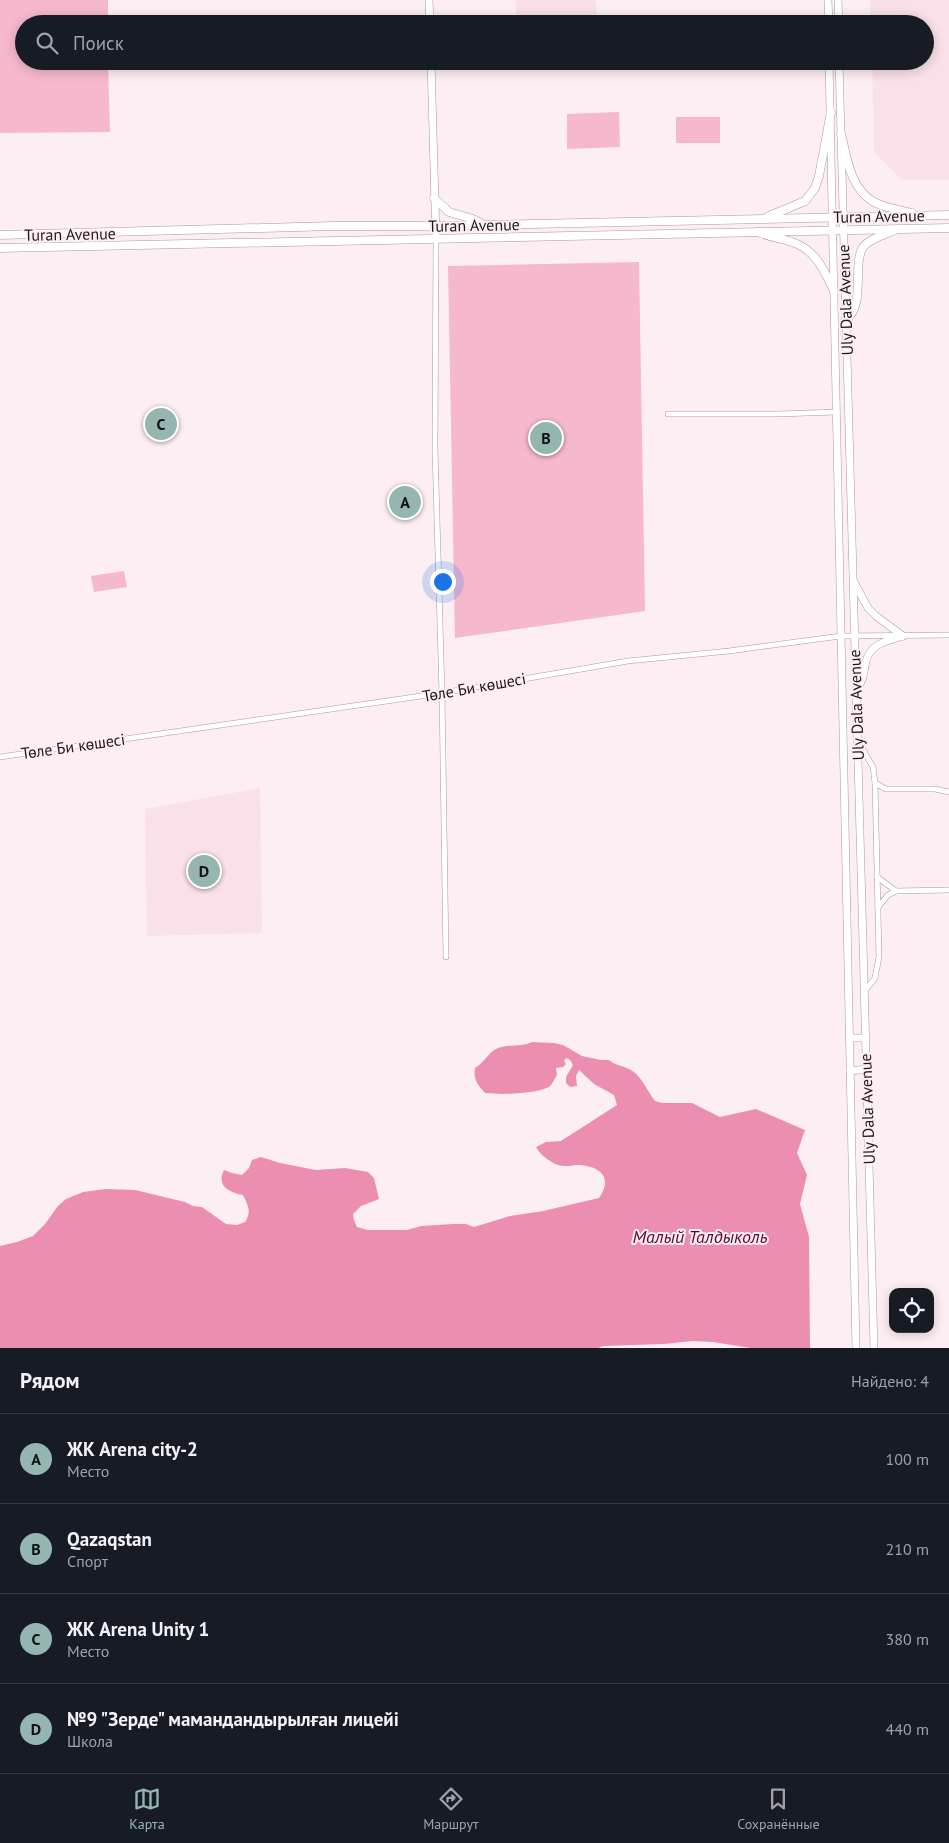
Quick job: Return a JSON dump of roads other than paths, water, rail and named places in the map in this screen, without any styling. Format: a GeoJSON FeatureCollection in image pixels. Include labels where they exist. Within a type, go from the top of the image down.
{"type":"FeatureCollection","features":[{"type":"Feature","properties":{"kind":"main road"},"geometry":{"type":"LineString","coordinates":[[762,219],[799,204],[811,195],[818,176],[831,112]]}},
{"type":"Feature","properties":{"kind":"main road"},"geometry":{"type":"LineString","coordinates":[[841,134],[853,179],[863,194],[874,202],[923,215]]}},
{"type":"Feature","properties":{"kind":"main road"},"geometry":{"type":"LineString","coordinates":[[434,198],[449,212],[473,219],[484,225]]}},
{"type":"Feature","properties":{"kind":"main road","name":"Turan Avenue"},"geometry":{"type":"LineString","coordinates":[[0,235],[333,226],[435,226],[949,215]]}},
{"type":"Feature","properties":{"kind":"main road","name":"Turan Avenue"},"geometry":{"type":"LineString","coordinates":[[0,248],[949,228]]}},
{"type":"Feature","properties":{"kind":"main road"},"geometry":{"type":"LineString","coordinates":[[845,320],[849,318],[856,305],[863,247],[897,229]]}},
{"type":"Feature","properties":{"kind":"main road"},"geometry":{"type":"LineString","coordinates":[[756,231],[770,238],[798,245],[809,251],[822,266],[834,291]]}},
{"type":"Feature","properties":{"kind":"street"},"geometry":{"type":"LineString","coordinates":[[429,0],[430,15]]}},
{"type":"Feature","properties":{"kind":"street"},"geometry":{"type":"LineString","coordinates":[[828,0],[829,15]]}},
{"type":"Feature","properties":{"kind":"street"},"geometry":{"type":"LineString","coordinates":[[838,0],[839,15]]}},
{"type":"Feature","properties":{"kind":"street"},"geometry":{"type":"LineString","coordinates":[[431,70],[436,238],[434,449],[442,693],[446,957]]}},
{"type":"Feature","properties":{"kind":"street","name":"Uly Dala Avenue"},"geometry":{"type":"LineString","coordinates":[[830,70],[856,1348]]}},
{"type":"Feature","properties":{"kind":"street","name":"Uly Dala Avenue"},"geometry":{"type":"LineString","coordinates":[[839,70],[874,1348]]}},
{"type":"Feature","properties":{"kind":"street"},"geometry":{"type":"LineString","coordinates":[[668,414],[837,412]]}},
{"type":"Feature","properties":{"kind":"street"},"geometry":{"type":"LineString","coordinates":[[852,580],[868,608],[903,636]]}},
{"type":"Feature","properties":{"kind":"street","name":"Төле Би көшесі"},"geometry":{"type":"LineString","coordinates":[[0,757],[442,693],[628,661],[728,651],[841,636],[949,634]]}},
{"type":"Feature","properties":{"kind":"street"},"geometry":{"type":"LineString","coordinates":[[856,692],[864,679],[866,660],[873,648],[882,642],[903,636]]}},
{"type":"Feature","properties":{"kind":"street"},"geometry":{"type":"LineString","coordinates":[[857,739],[873,767],[875,783],[879,957],[876,978],[864,992]]}},
{"type":"Feature","properties":{"kind":"street"},"geometry":{"type":"LineString","coordinates":[[875,783],[886,788],[935,789],[949,792]]}},
{"type":"Feature","properties":{"kind":"street"},"geometry":{"type":"LineString","coordinates":[[877,877],[896,891]]}},
{"type":"Feature","properties":{"kind":"street"},"geometry":{"type":"LineString","coordinates":[[877,907],[888,895],[896,891],[949,890]]}},
{"type":"Feature","properties":{"kind":"street"},"geometry":{"type":"LineString","coordinates":[[849,1038],[865,1038]]}},
{"type":"Feature","properties":{"kind":"street"},"geometry":{"type":"LineString","coordinates":[[850,1070],[866,1069]]}},
{"type":"Feature","properties":{"kind":"water","name":"Малый Талдыколь"},"geometry":{"type":"Polygon","coordinates":[[[532,1042],[563,1045],[582,1056],[609,1060],[629,1069],[641,1079],[655,1101],[662,1103],[692,1103],[720,1117],[756,1109],[805,1130],[797,1153],[807,1175],[800,1204],[809,1237],[810,1348],[750,1348],[693,1341],[604,1346],[598,1348],[0,1348],[0,1246],[33,1236],[45,1224],[58,1206],[66,1199],[83,1192],[106,1189],[135,1190],[202,1207],[226,1224],[237,1225],[245,1222],[249,1212],[248,1205],[243,1195],[225,1187],[222,1180],[224,1170],[242,1175],[249,1168],[252,1160],[261,1157],[316,1170],[345,1168],[368,1172],[374,1178],[379,1199],[361,1206],[353,1214],[357,1227],[368,1230],[407,1230],[421,1226],[453,1224],[466,1224],[474,1227],[510,1216],[543,1211],[599,1198],[605,1184],[602,1174],[591,1167],[576,1165],[560,1166],[544,1157],[536,1147],[546,1142],[561,1141],[617,1105],[614,1095],[594,1084],[579,1070],[576,1076],[577,1086],[570,1087],[566,1083],[566,1077],[573,1065],[566,1058],[564,1061],[566,1064],[563,1067],[556,1068],[557,1075],[551,1085],[538,1091],[509,1094],[485,1093],[477,1082],[475,1068],[493,1050],[500,1047],[523,1045],[532,1042]]]}},
{"type":"Feature","properties":{"kind":"place","name":"ЖК Arena Unity 1"},"geometry":{"type":"Point","coordinates":[161,424]}},
{"type":"Feature","properties":{"kind":"place","name":"Qazaqstan"},"geometry":{"type":"Point","coordinates":[546,438]}},
{"type":"Feature","properties":{"kind":"place","name":"ЖК Arena city-2"},"geometry":{"type":"Point","coordinates":[405,502]}},
{"type":"Feature","properties":{"kind":"place","name":"№9 \"Зерде\" мамандандырылған лицейі"},"geometry":{"type":"Point","coordinates":[204,871]}}]}
